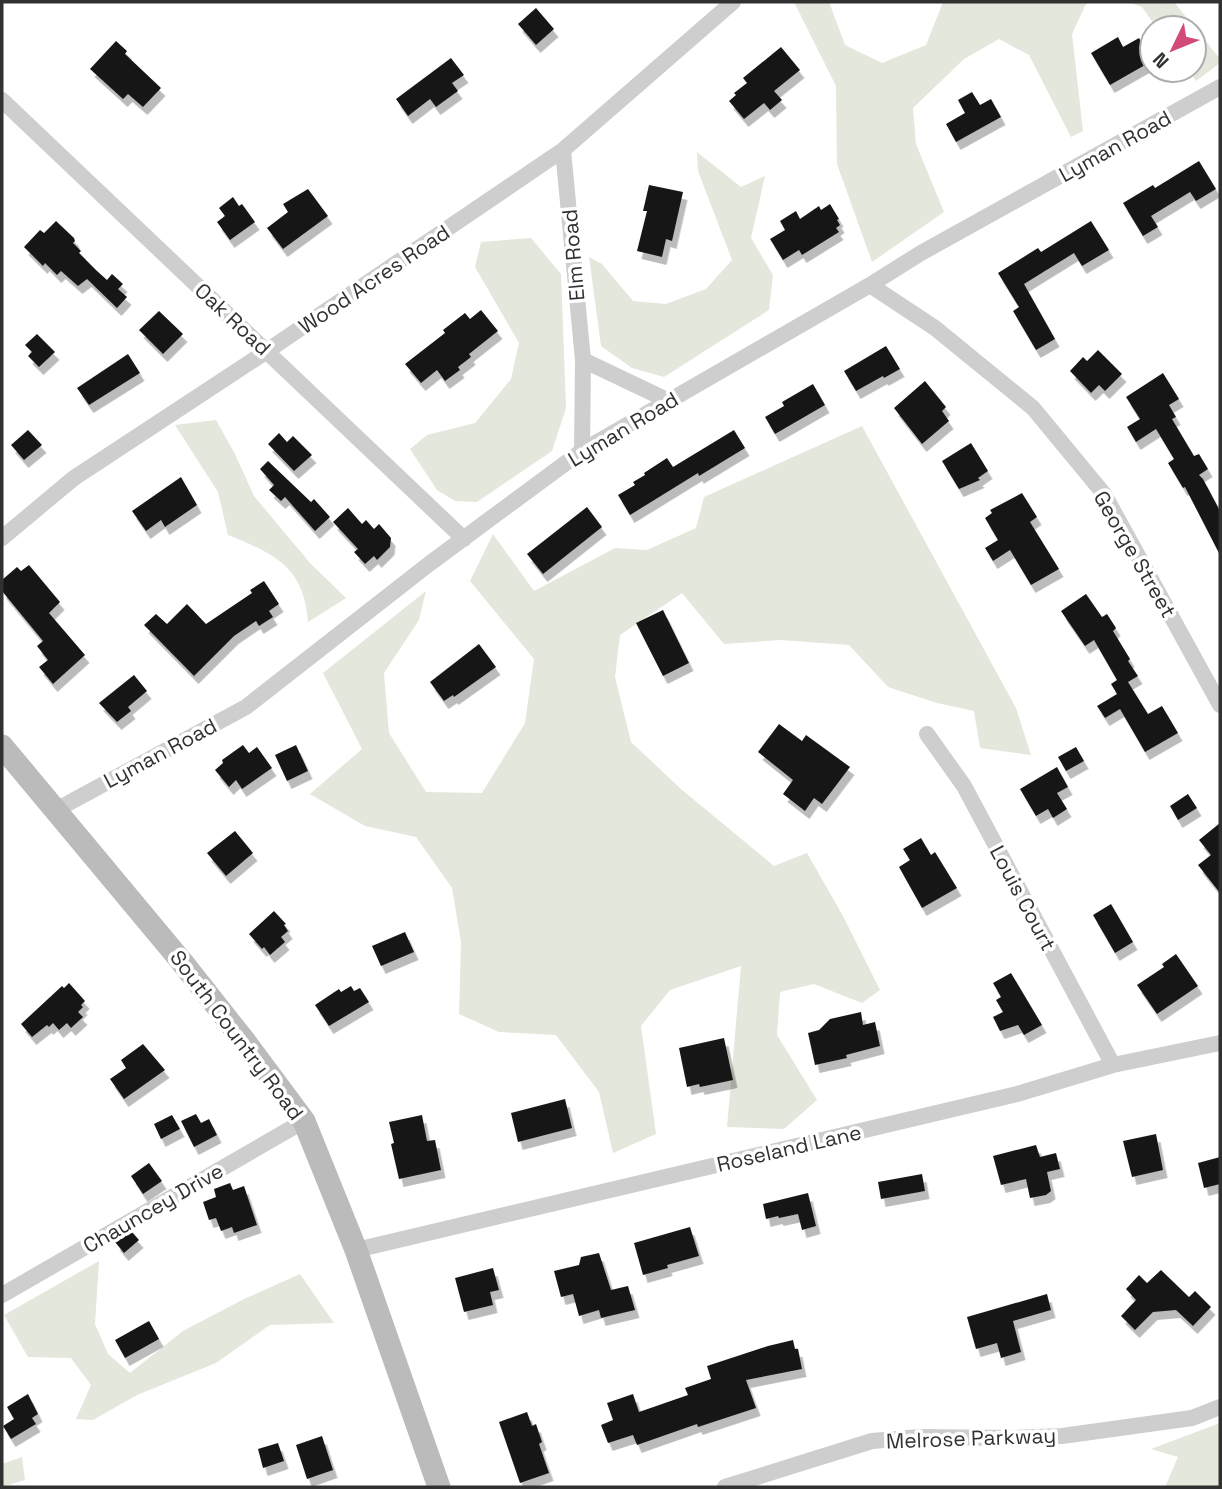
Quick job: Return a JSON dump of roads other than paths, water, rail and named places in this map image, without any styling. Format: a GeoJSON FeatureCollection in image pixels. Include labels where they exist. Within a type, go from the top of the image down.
{"type":"FeatureCollection","features":[{"type":"Feature","properties":{"kind":"main road","name":"South Country Road"},"geometry":{"type":"LineString","coordinates":[[2,746],[182,962],[247,1043],[304,1121],[356,1250],[439,1487]]}},
{"type":"Feature","properties":{"kind":"street","name":"Wood Acres Road"},"geometry":{"type":"LineString","coordinates":[[2,538],[74,478],[563,150],[733,2]]}},
{"type":"Feature","properties":{"kind":"street","name":"Lyman Road"},"geometry":{"type":"LineString","coordinates":[[54,811],[246,707],[582,451],[921,253],[1220,88]]}},
{"type":"Feature","properties":{"kind":"street","name":"Oak Road"},"geometry":{"type":"LineString","coordinates":[[2,100],[464,539]]}},
{"type":"Feature","properties":{"kind":"street","name":"Elm Road"},"geometry":{"type":"LineString","coordinates":[[563,150],[583,360],[582,451]]}},
{"type":"Feature","properties":{"kind":"street","name":"George Street"},"geometry":{"type":"LineString","coordinates":[[870,285],[935,328],[1033,408],[1104,494],[1220,705]]}},
{"type":"Feature","properties":{"kind":"street"},"geometry":{"type":"LineString","coordinates":[[583,360],[669,401]]}},
{"type":"Feature","properties":{"kind":"street","name":"Louis Court"},"geometry":{"type":"LineString","coordinates":[[927,734],[964,786],[1112,1065]]}},
{"type":"Feature","properties":{"kind":"street","name":"Roseland Lane"},"geometry":{"type":"LineString","coordinates":[[356,1250],[1017,1094],[1112,1065],[1220,1043]]}},
{"type":"Feature","properties":{"kind":"street","name":"Chauncey Drive"},"geometry":{"type":"LineString","coordinates":[[2,1295],[304,1121]]}},
{"type":"Feature","properties":{"kind":"street","name":"Melrose Parkway"},"geometry":{"type":"LineString","coordinates":[[725,1487],[872,1441],[920,1437],[1062,1436],[1192,1418],[1220,1407]]}}]}
